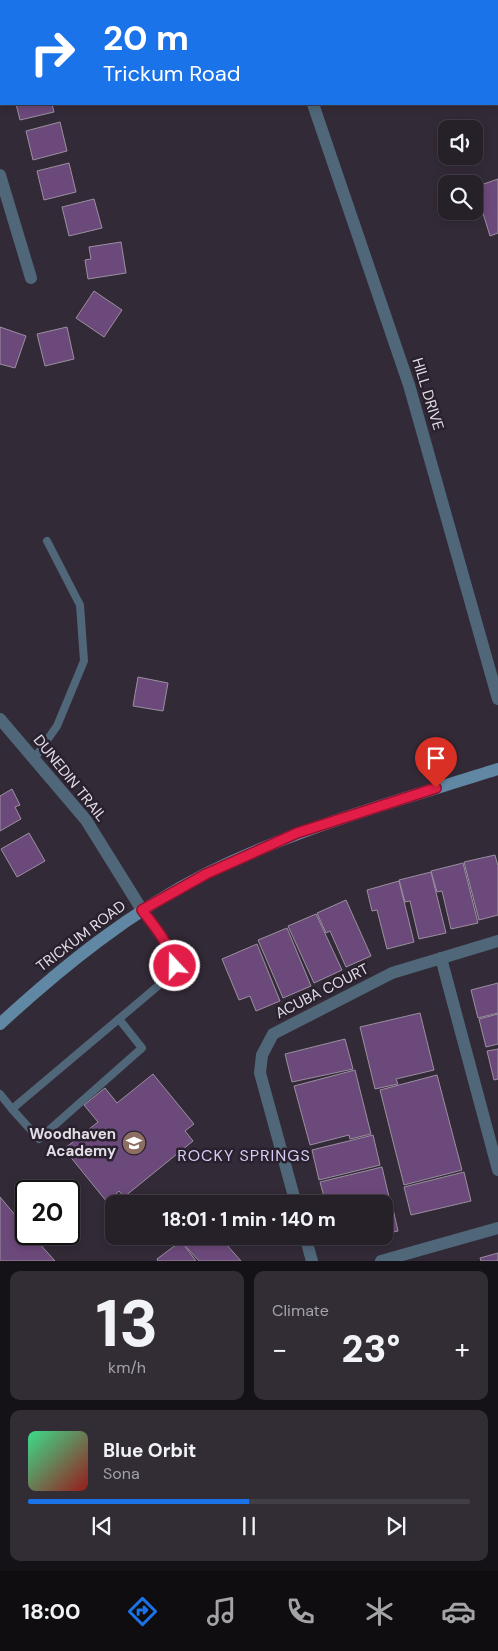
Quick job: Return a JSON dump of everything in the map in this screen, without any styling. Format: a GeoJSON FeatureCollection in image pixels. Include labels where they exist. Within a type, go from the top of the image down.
{"type":"FeatureCollection","features":[{"type":"Feature","properties":{"kind":"street","name":"HILL DRIVE"},"geometry":{"type":"LineString","coordinates":[[313,105],[410,386],[498,699]]}},
{"type":"Feature","properties":{"kind":"street"},"geometry":{"type":"LineString","coordinates":[[0,175],[31,278]]}},
{"type":"Feature","properties":{"kind":"street","name":"DUNEDIN TRAIL"},"geometry":{"type":"LineString","coordinates":[[0,719],[86,820],[142,910]]}},
{"type":"Feature","properties":{"kind":"street","name":"TRICKUM ROAD"},"geometry":{"type":"LineString","coordinates":[[0,1024],[93,945],[142,910],[206,874],[297,833],[498,769]]}},
{"type":"Feature","properties":{"kind":"street","name":"ACUBA COURT"},"geometry":{"type":"LineString","coordinates":[[294,1195],[260,1073],[262,1055],[273,1034],[392,973],[498,941]]}},
{"type":"Feature","properties":{"kind":"street"},"geometry":{"type":"LineString","coordinates":[[441,958],[498,1170]]}},
{"type":"Feature","properties":{"kind":"street"},"geometry":{"type":"LineString","coordinates":[[381,1261],[498,1228]]}},
{"type":"Feature","properties":{"kind":"street"},"geometry":{"type":"LineString","coordinates":[[308,1245],[312,1261]]}},
{"type":"Feature","properties":{"kind":"lane"},"geometry":{"type":"LineString","coordinates":[[34,759],[57,726],[84,661],[80,605],[47,541]]}},
{"type":"Feature","properties":{"kind":"lane"},"geometry":{"type":"LineString","coordinates":[[12,1109],[171,975],[175,966],[172,954],[164,939],[142,910]]}},
{"type":"Feature","properties":{"kind":"lane"},"geometry":{"type":"LineString","coordinates":[[0,1094],[39,1139],[142,1048],[119,1019]]}},
{"type":"Feature","properties":{"kind":"building"},"geometry":{"type":"Polygon","coordinates":[[[16,105],[52,105],[54,112],[20,120],[16,105]]]}},
{"type":"Feature","properties":{"kind":"building"},"geometry":{"type":"Polygon","coordinates":[[[60,122],[67,151],[33,160],[26,131],[60,122]]]}},
{"type":"Feature","properties":{"kind":"building"},"geometry":{"type":"Polygon","coordinates":[[[69,163],[76,192],[44,200],[37,171],[69,163]]]}},
{"type":"Feature","properties":{"kind":"building"},"geometry":{"type":"Polygon","coordinates":[[[498,179],[498,233],[490,236],[483,213],[483,184],[498,179]]]}},
{"type":"Feature","properties":{"kind":"building"},"geometry":{"type":"Polygon","coordinates":[[[94,199],[102,228],[69,236],[62,207],[94,199]]]}},
{"type":"Feature","properties":{"kind":"building"},"geometry":{"type":"Polygon","coordinates":[[[121,242],[126,273],[88,279],[85,260],[91,259],[89,247],[121,242]]]}},
{"type":"Feature","properties":{"kind":"building"},"geometry":{"type":"Polygon","coordinates":[[[94,291],[122,310],[104,337],[76,318],[94,291]]]}},
{"type":"Feature","properties":{"kind":"building"},"geometry":{"type":"Polygon","coordinates":[[[0,327],[26,336],[15,368],[0,364],[0,327]]]}},
{"type":"Feature","properties":{"kind":"building"},"geometry":{"type":"Polygon","coordinates":[[[67,327],[74,359],[45,366],[37,334],[67,327]]]}},
{"type":"Feature","properties":{"kind":"building"},"geometry":{"type":"Polygon","coordinates":[[[138,677],[168,683],[163,711],[133,706],[138,677]]]}},
{"type":"Feature","properties":{"kind":"building"},"geometry":{"type":"Polygon","coordinates":[[[12,789],[20,805],[15,807],[21,819],[0,831],[0,796],[12,789]]]}},
{"type":"Feature","properties":{"kind":"building"},"geometry":{"type":"Polygon","coordinates":[[[29,833],[45,861],[17,877],[1,849],[29,833]]]}},
{"type":"Feature","properties":{"kind":"building"},"geometry":{"type":"Polygon","coordinates":[[[495,855],[498,866],[498,915],[479,920],[464,862],[495,855]]]}},
{"type":"Feature","properties":{"kind":"building"},"geometry":{"type":"Polygon","coordinates":[[[463,863],[478,923],[451,929],[442,891],[437,892],[431,871],[463,863]]]}},
{"type":"Feature","properties":{"kind":"building"},"geometry":{"type":"Polygon","coordinates":[[[431,872],[446,933],[419,939],[410,901],[405,902],[399,880],[431,872]]]}},
{"type":"Feature","properties":{"kind":"building"},"geometry":{"type":"Polygon","coordinates":[[[399,881],[414,942],[387,949],[377,910],[372,911],[367,890],[399,881]]]}},
{"type":"Feature","properties":{"kind":"building"},"geometry":{"type":"Polygon","coordinates":[[[346,900],[371,956],[346,967],[330,931],[326,933],[317,913],[346,900]]]}},
{"type":"Feature","properties":{"kind":"building"},"geometry":{"type":"Polygon","coordinates":[[[316,914],[342,970],[314,983],[288,926],[316,914]]]}},
{"type":"Feature","properties":{"kind":"building"},"geometry":{"type":"Polygon","coordinates":[[[287,928],[311,986],[283,998],[258,940],[287,928]]]}},
{"type":"Feature","properties":{"kind":"building"},"geometry":{"type":"Polygon","coordinates":[[[257,944],[280,1001],[256,1011],[250,996],[239,1000],[222,959],[257,944]]]}},
{"type":"Feature","properties":{"kind":"building"},"geometry":{"type":"Polygon","coordinates":[[[498,983],[498,1013],[478,1018],[471,990],[498,983]]]}},
{"type":"Feature","properties":{"kind":"building"},"geometry":{"type":"Polygon","coordinates":[[[420,1013],[434,1070],[396,1079],[398,1084],[375,1089],[360,1027],[420,1013]]]}},
{"type":"Feature","properties":{"kind":"building"},"geometry":{"type":"Polygon","coordinates":[[[498,1014],[498,1044],[486,1047],[479,1019],[498,1014]]]}},
{"type":"Feature","properties":{"kind":"building"},"geometry":{"type":"Polygon","coordinates":[[[345,1039],[353,1069],[292,1082],[285,1054],[345,1039]]]}},
{"type":"Feature","properties":{"kind":"building"},"geometry":{"type":"Polygon","coordinates":[[[498,1049],[498,1079],[494,1080],[487,1051],[498,1049]]]}},
{"type":"Feature","properties":{"kind":"building"},"geometry":{"type":"Polygon","coordinates":[[[355,1070],[371,1134],[350,1139],[349,1135],[310,1145],[294,1086],[355,1070]]]}},
{"type":"Feature","properties":{"kind":"building"},"geometry":{"type":"Polygon","coordinates":[[[153,1074],[194,1124],[185,1131],[193,1141],[126,1195],[122,1195],[119,1191],[115,1195],[105,1195],[105,1200],[64,1149],[98,1122],[84,1105],[105,1088],[117,1103],[153,1074]]]}},
{"type":"Feature","properties":{"kind":"building"},"geometry":{"type":"Polygon","coordinates":[[[437,1075],[462,1170],[404,1185],[380,1090],[437,1075]]]}},
{"type":"Feature","properties":{"kind":"building"},"geometry":{"type":"Polygon","coordinates":[[[373,1135],[380,1165],[319,1180],[312,1150],[373,1135]]]}},
{"type":"Feature","properties":{"kind":"building"},"geometry":{"type":"Polygon","coordinates":[[[382,1167],[389,1195],[324,1195],[320,1182],[382,1167]]]}},
{"type":"Feature","properties":{"kind":"building"},"geometry":{"type":"Polygon","coordinates":[[[464,1172],[471,1201],[411,1215],[404,1187],[464,1172]]]}},
{"type":"Feature","properties":{"kind":"building"},"geometry":{"type":"Polygon","coordinates":[[[0,1197],[15,1215],[15,1245],[41,1245],[55,1261],[0,1261],[0,1197]]]}},
{"type":"Feature","properties":{"kind":"building"},"geometry":{"type":"Polygon","coordinates":[[[393,1209],[398,1231],[393,1232],[393,1209]]]}},
{"type":"Feature","properties":{"kind":"building"},"geometry":{"type":"Polygon","coordinates":[[[176,1245],[184,1245],[196,1261],[158,1261],[157,1259],[176,1245]]]}},
{"type":"Feature","properties":{"kind":"building"},"geometry":{"type":"Polygon","coordinates":[[[184,1245],[227,1245],[241,1261],[199,1261],[184,1245]]]}},
{"type":"Feature","properties":{"kind":"building"},"geometry":{"type":"Polygon","coordinates":[[[498,1253],[498,1261],[481,1261],[480,1258],[498,1253]]]}},
{"type":"Feature","properties":{"kind":"place","name":"Woodhaven Academy"},"geometry":{"type":"Point","coordinates":[134,1143]}},
{"type":"Feature","properties":{"kind":"district","name":"ROCKY SPRINGS"},"geometry":{"type":"Point","coordinates":[244,1155]}},
{"type":"Feature","properties":{"kind":"route"},"geometry":{"type":"LineString","coordinates":[[175,966],[172,954],[164,939],[142,910],[206,874],[297,833],[436,788]]}}]}
